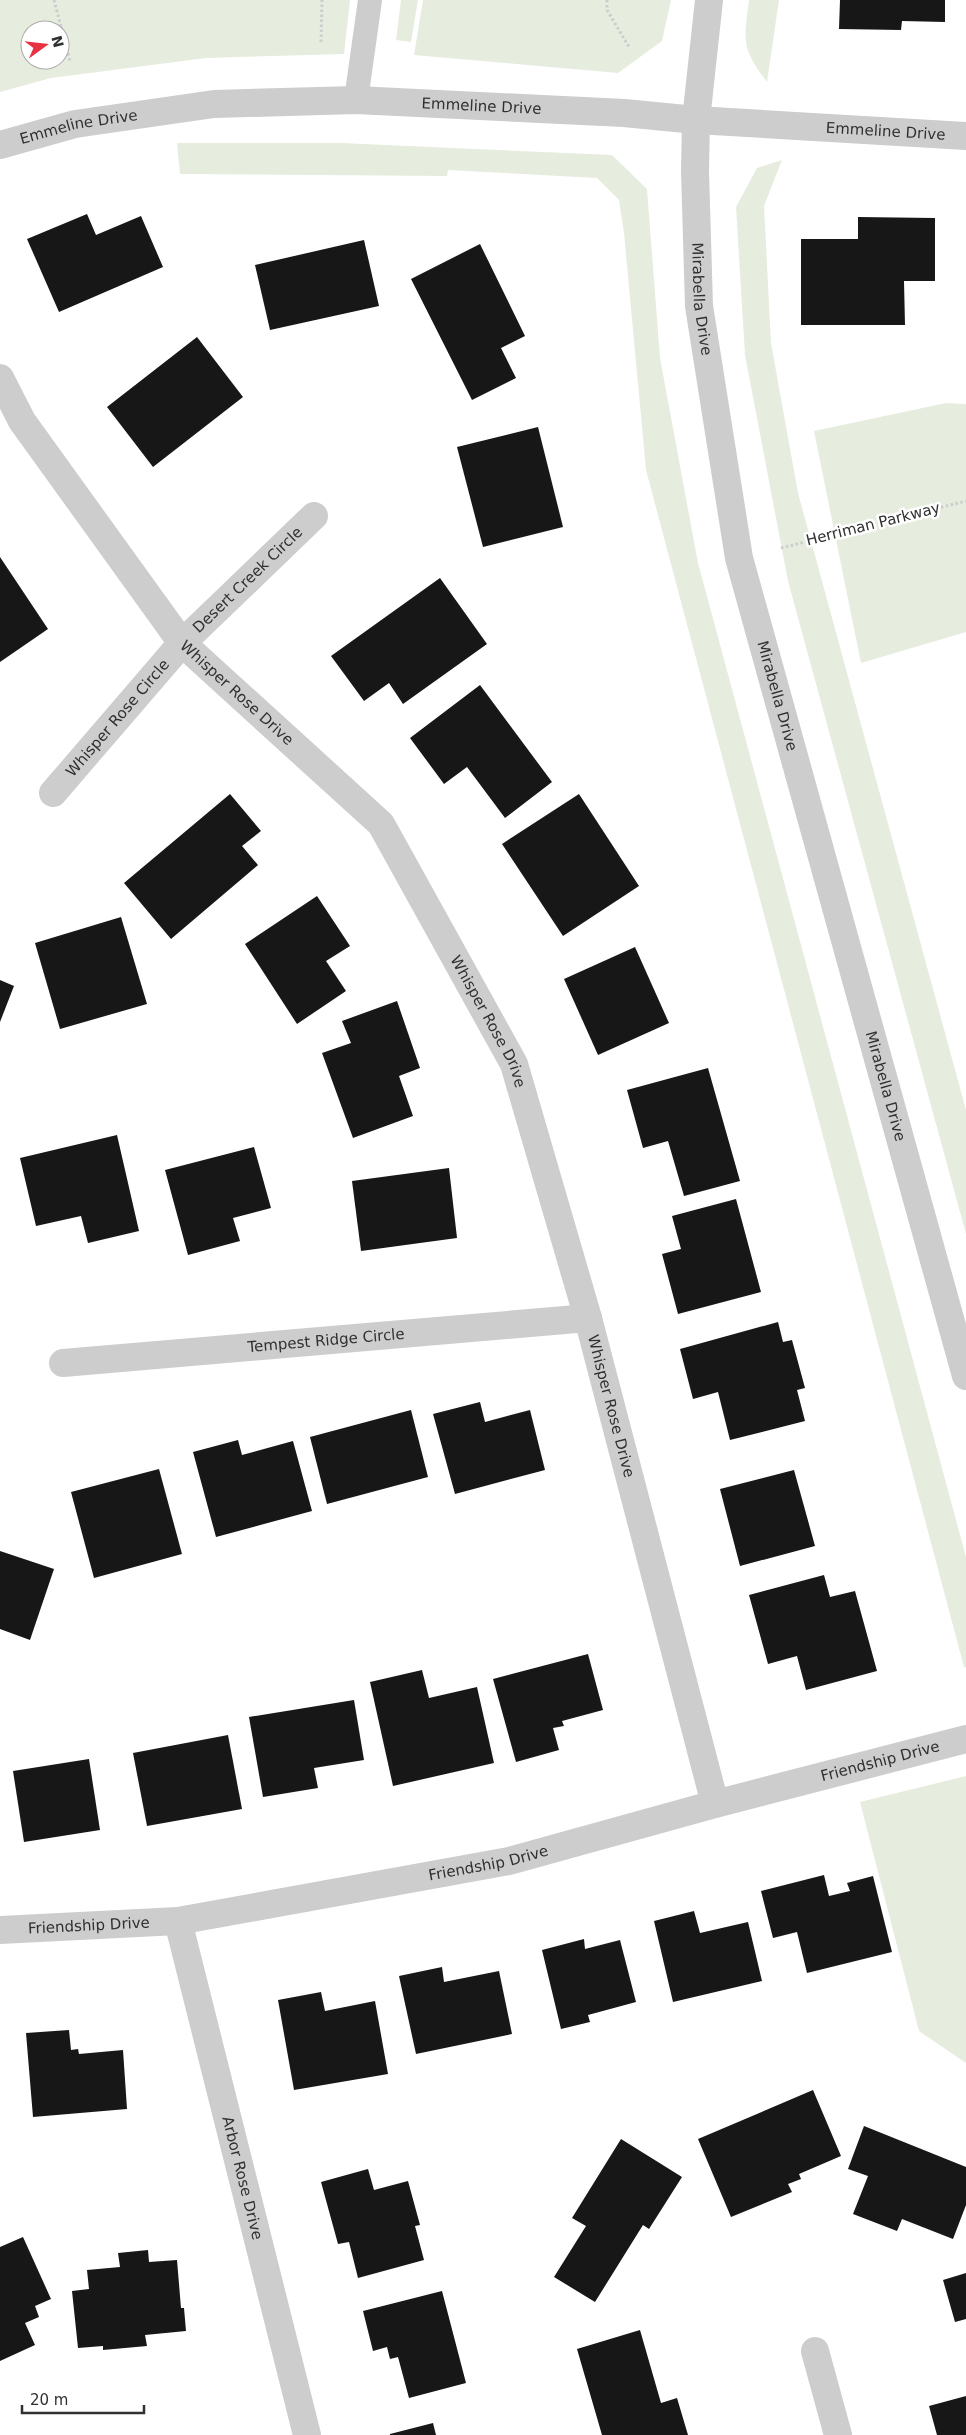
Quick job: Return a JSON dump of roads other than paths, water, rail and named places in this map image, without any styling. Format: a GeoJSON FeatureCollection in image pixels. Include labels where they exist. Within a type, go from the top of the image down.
{"type":"FeatureCollection","features":[{"type":"Feature","properties":{"kind":"street","name":"Mirabella Drive"},"geometry":{"type":"LineString","coordinates":[[709,0],[696,120],[695,171],[699,306],[738,558],[966,1376]]}},
{"type":"Feature","properties":{"kind":"street","name":"Emmeline Drive"},"geometry":{"type":"LineString","coordinates":[[0,145],[76,124],[214,104],[356,100],[624,113],[696,120],[966,136]]}},
{"type":"Feature","properties":{"kind":"street","name":"Whisper Rose Drive"},"geometry":{"type":"LineString","coordinates":[[0,378],[22,421],[182,643],[381,824],[514,1064],[588,1318],[715,1804]]}},
{"type":"Feature","properties":{"kind":"street","name":"Desert Creek Circle"},"geometry":{"type":"LineString","coordinates":[[182,643],[314,516]]}},
{"type":"Feature","properties":{"kind":"street","name":"Whisper Rose Circle"},"geometry":{"type":"LineString","coordinates":[[53,793],[182,643]]}},
{"type":"Feature","properties":{"kind":"street","name":"Tempest Ridge Circle"},"geometry":{"type":"LineString","coordinates":[[63,1363],[588,1318]]}},
{"type":"Feature","properties":{"kind":"street","name":"Friendship Drive"},"geometry":{"type":"LineString","coordinates":[[0,1930],[178,1921],[509,1861],[715,1804],[966,1739]]}},
{"type":"Feature","properties":{"kind":"street","name":"Arbor Rose Drive"},"geometry":{"type":"LineString","coordinates":[[178,1921],[307,2435]]}},
{"type":"Feature","properties":{"kind":"street"},"geometry":{"type":"LineString","coordinates":[[814,2351],[838,2435]]}},
{"type":"Feature","properties":{"kind":"lane"},"geometry":{"type":"LineString","coordinates":[[356,100],[370,0]]}}]}
